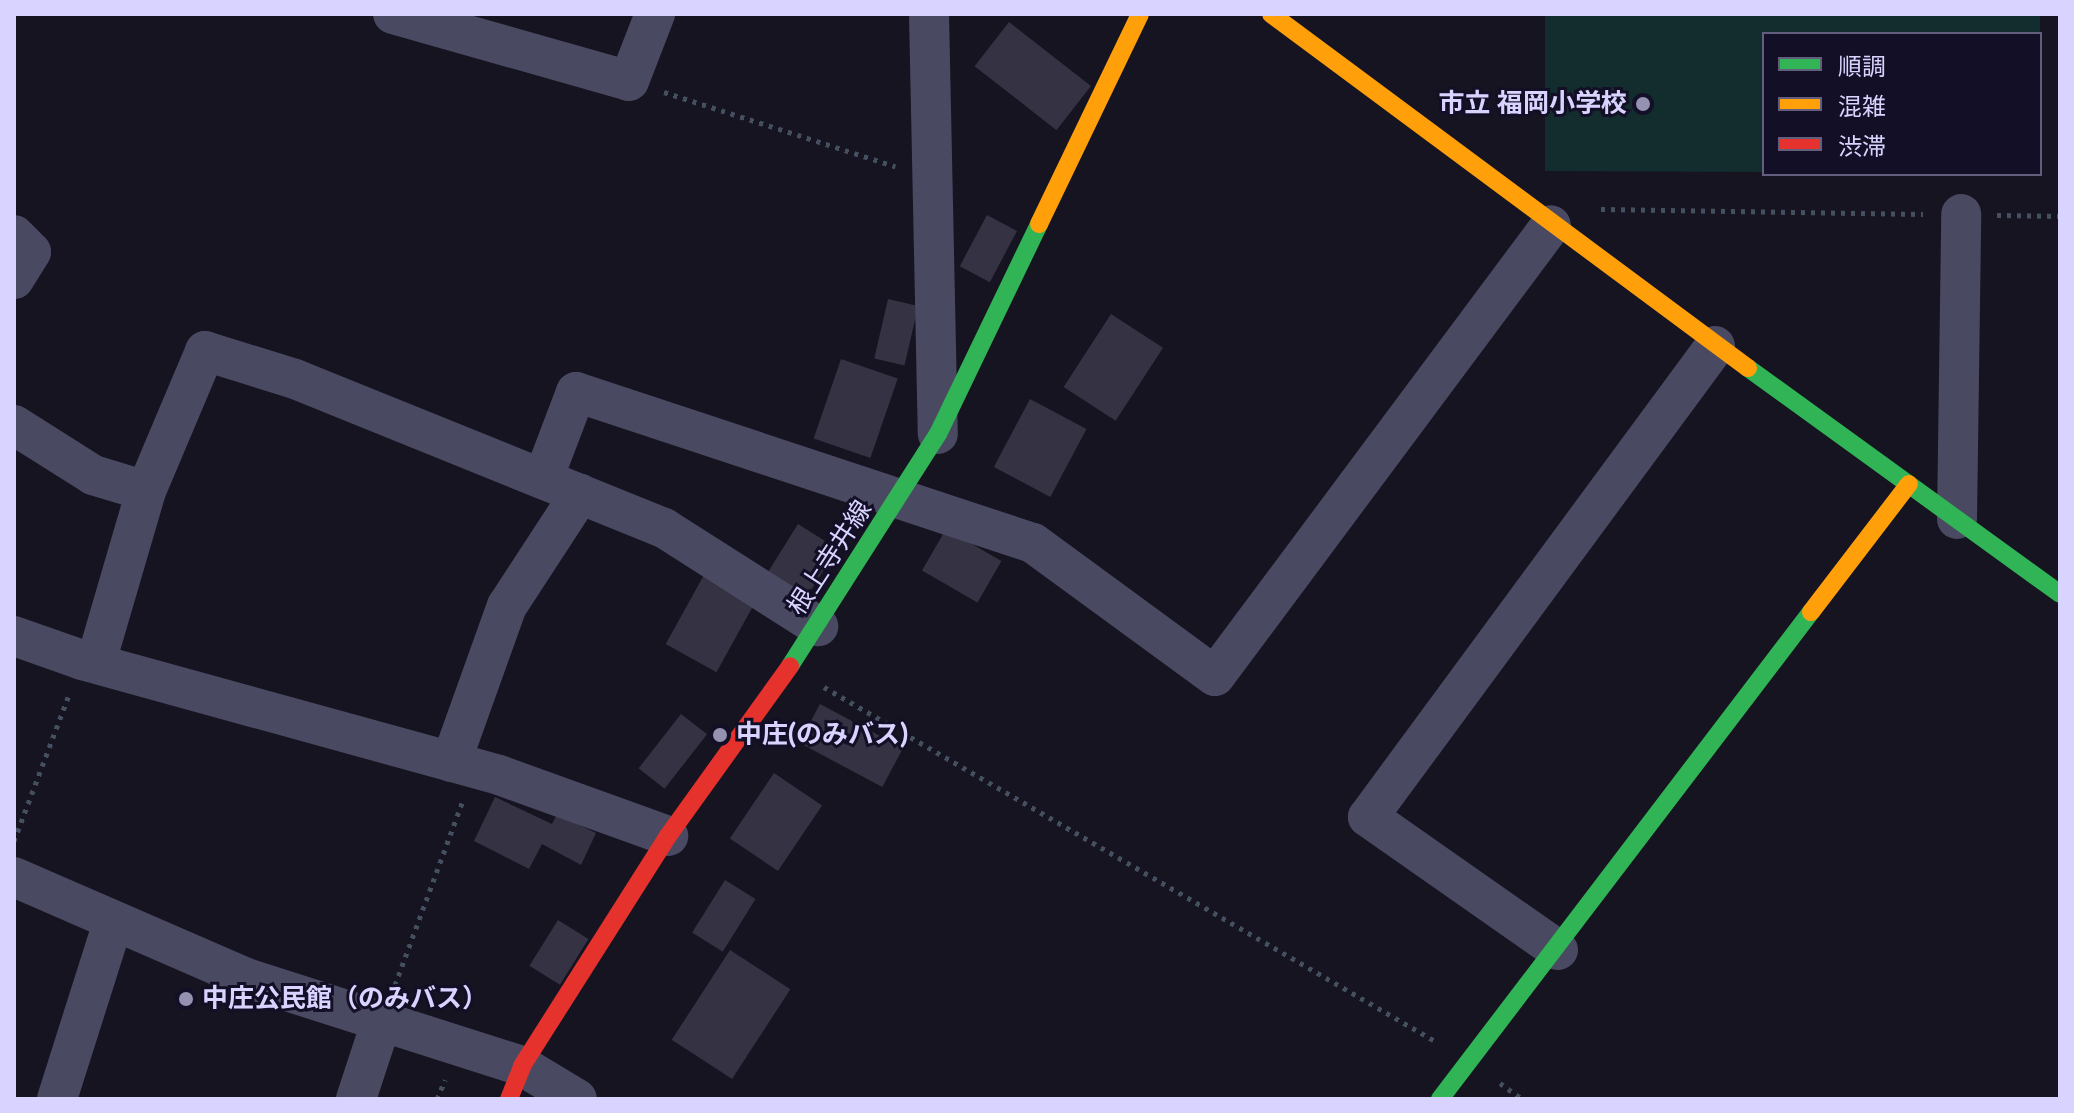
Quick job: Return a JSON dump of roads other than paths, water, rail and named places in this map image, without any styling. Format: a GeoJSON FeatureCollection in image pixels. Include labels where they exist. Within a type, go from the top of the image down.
{"type":"FeatureCollection","features":[{"type":"Feature","properties":{"kind":"street"},"geometry":{"type":"LineString","coordinates":[[393,14],[629,81],[655,14]]}},
{"type":"Feature","properties":{"kind":"street"},"geometry":{"type":"LineString","coordinates":[[929,14],[938,434]]}},
{"type":"Feature","properties":{"kind":"street","name":"根上寺井線"},"geometry":{"type":"LineString","coordinates":[[515,1083],[668,836],[818,626],[938,434],[1140,14]]}},
{"type":"Feature","properties":{"kind":"street"},"geometry":{"type":"LineString","coordinates":[[1271,14],[1715,346],[2060,594]]}},
{"type":"Feature","properties":{"kind":"street"},"geometry":{"type":"LineString","coordinates":[[1957,519],[1961,214]]}},
{"type":"Feature","properties":{"kind":"street"},"geometry":{"type":"LineString","coordinates":[[543,479],[576,392],[1033,543],[1215,676],[1551,225]]}},
{"type":"Feature","properties":{"kind":"street"},"geometry":{"type":"LineString","coordinates":[[14,235],[31,252],[14,279]]}},
{"type":"Feature","properties":{"kind":"street"},"geometry":{"type":"LineString","coordinates":[[1558,950],[1368,817],[1715,346]]}},
{"type":"Feature","properties":{"kind":"street"},"geometry":{"type":"LineString","coordinates":[[89,661],[146,491],[205,351],[295,379],[664,528],[818,626]]}},
{"type":"Feature","properties":{"kind":"street"},"geometry":{"type":"LineString","coordinates":[[14,425],[93,475],[146,491]]}},
{"type":"Feature","properties":{"kind":"street"},"geometry":{"type":"LineString","coordinates":[[1440,1099],[1558,950],[1909,484]]}},
{"type":"Feature","properties":{"kind":"street"},"geometry":{"type":"LineString","coordinates":[[463,765],[507,606],[580,494]]}},
{"type":"Feature","properties":{"kind":"street"},"geometry":{"type":"LineString","coordinates":[[14,636],[89,661],[463,765],[668,836]]}},
{"type":"Feature","properties":{"kind":"street"},"geometry":{"type":"LineString","coordinates":[[14,877],[246,978],[381,1023],[515,1083],[577,1099]]}},
{"type":"Feature","properties":{"kind":"street"},"geometry":{"type":"LineString","coordinates":[[57,1099],[113,922]]}},
{"type":"Feature","properties":{"kind":"street"},"geometry":{"type":"LineString","coordinates":[[356,1099],[381,1023]]}},
{"type":"Feature","properties":{"kind":"place","name":"市立 福岡小学校"},"geometry":{"type":"Point","coordinates":[1643,104]}},
{"type":"Feature","properties":{"kind":"place","name":"中庄(のみバス)"},"geometry":{"type":"Point","coordinates":[720,735]}},
{"type":"Feature","properties":{"kind":"place","name":"中庄公民館（のみバス）"},"geometry":{"type":"Point","coordinates":[186,999]}}]}
